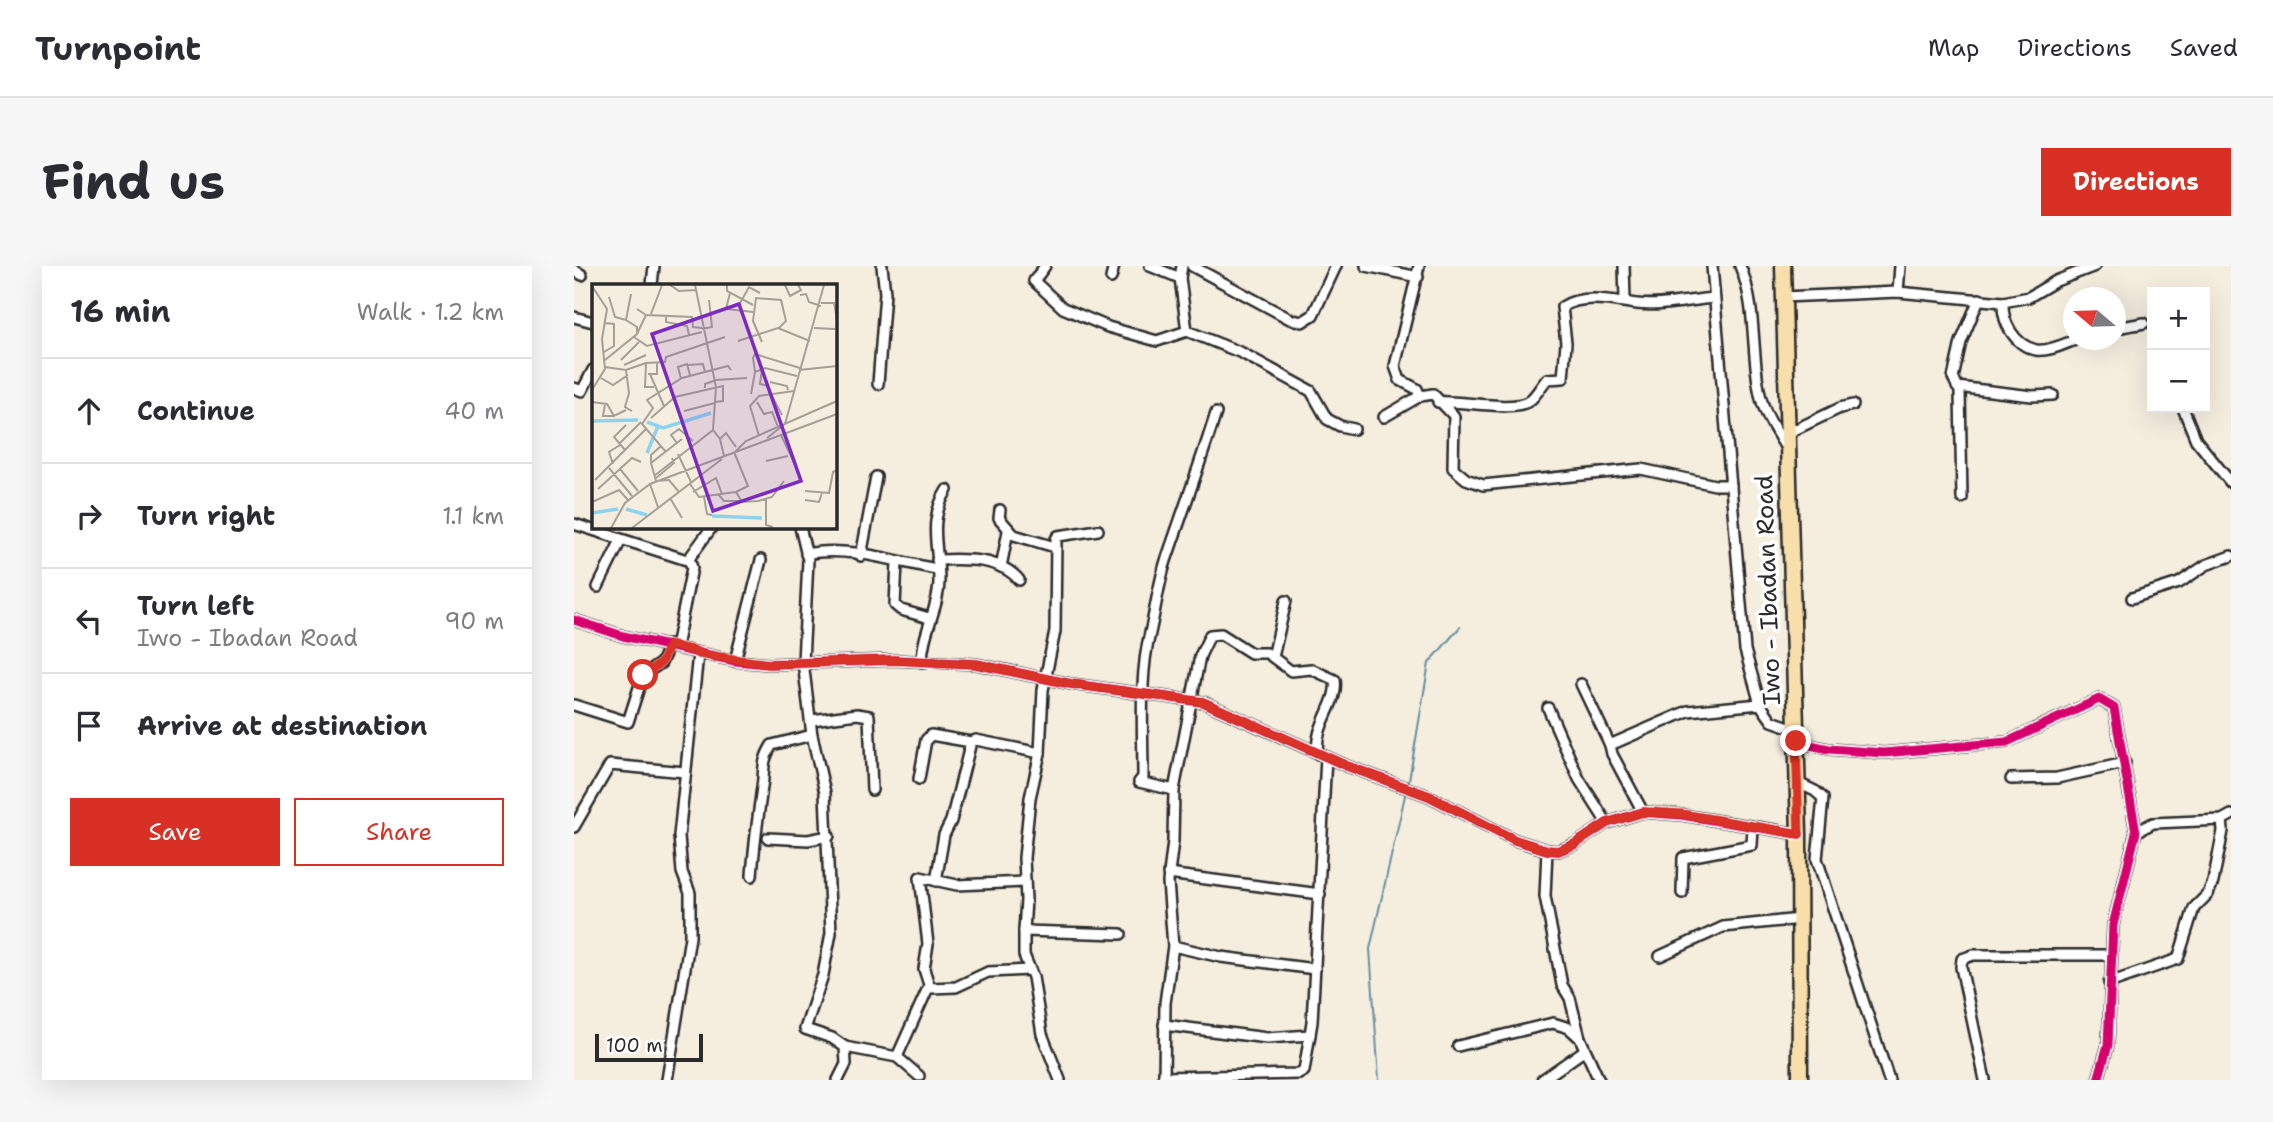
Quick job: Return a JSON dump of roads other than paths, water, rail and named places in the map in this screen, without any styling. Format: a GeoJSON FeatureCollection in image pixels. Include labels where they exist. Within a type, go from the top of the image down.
{"type":"FeatureCollection","features":[{"type":"Feature","properties":{"kind":"main road","name":"Iwo - Ibadan Road"},"geometry":{"type":"LineString","coordinates":[[1783,266],[1799,834],[1800,1080]]}},
{"type":"Feature","properties":{"kind":"street"},"geometry":{"type":"LineString","coordinates":[[652,284],[654,266]]}},
{"type":"Feature","properties":{"kind":"street"},"geometry":{"type":"LineString","coordinates":[[878,384],[885,293],[882,266]]}},
{"type":"Feature","properties":{"kind":"street"},"geometry":{"type":"LineString","coordinates":[[1045,266],[1034,281],[1063,307],[1083,317],[1157,341],[1187,331],[1242,353],[1311,391],[1327,419],[1354,429]]}},
{"type":"Feature","properties":{"kind":"street"},"geometry":{"type":"LineString","coordinates":[[1111,278],[1114,266]]}},
{"type":"Feature","properties":{"kind":"street"},"geometry":{"type":"LineString","coordinates":[[1150,266],[1180,278]]}},
{"type":"Feature","properties":{"kind":"street"},"geometry":{"type":"LineString","coordinates":[[1182,266],[1180,278],[1187,331]]}},
{"type":"Feature","properties":{"kind":"street"},"geometry":{"type":"LineString","coordinates":[[1192,266],[1290,319],[1303,322],[1312,315],[1336,266]]}},
{"type":"Feature","properties":{"kind":"street"},"geometry":{"type":"LineString","coordinates":[[1366,266],[1418,277]]}},
{"type":"Feature","properties":{"kind":"street"},"geometry":{"type":"LineString","coordinates":[[1419,266],[1395,366],[1400,380],[1417,390],[1420,396]]}},
{"type":"Feature","properties":{"kind":"street"},"geometry":{"type":"LineString","coordinates":[[1624,266],[1625,300]]}},
{"type":"Feature","properties":{"kind":"street"},"geometry":{"type":"LineString","coordinates":[[1712,266],[1740,609],[1752,681],[1760,704],[1772,721],[1795,736],[1829,749],[1884,752],[2007,742],[2099,699],[2113,708],[2136,832],[2118,901],[2110,955],[2108,1045],[2098,1080]]}},
{"type":"Feature","properties":{"kind":"street"},"geometry":{"type":"LineString","coordinates":[[1740,266],[1748,300],[1760,395],[1767,416],[1786,441],[1840,408],[1853,405]]}},
{"type":"Feature","properties":{"kind":"street"},"geometry":{"type":"LineString","coordinates":[[1898,292],[1900,266]]}},
{"type":"Feature","properties":{"kind":"street"},"geometry":{"type":"LineString","coordinates":[[1783,297],[1898,292],[2003,302],[2029,298],[2056,281],[2095,266]]}},
{"type":"Feature","properties":{"kind":"street"},"geometry":{"type":"LineString","coordinates":[[1438,402],[1520,405],[1531,400],[1547,379],[1563,378],[1566,343],[1562,307],[1569,303],[1625,300],[1648,304],[1714,298]]}},
{"type":"Feature","properties":{"kind":"street"},"geometry":{"type":"LineString","coordinates":[[1962,498],[1957,387],[1953,383],[1954,364],[1979,299]]}},
{"type":"Feature","properties":{"kind":"street"},"geometry":{"type":"LineString","coordinates":[[2003,302],[2002,318],[2013,335],[2036,350],[2063,344]]}},
{"type":"Feature","properties":{"kind":"street"},"geometry":{"type":"LineString","coordinates":[[574,317],[592,322]]}},
{"type":"Feature","properties":{"kind":"street"},"geometry":{"type":"LineString","coordinates":[[2126,326],[2144,323]]}},
{"type":"Feature","properties":{"kind":"street"},"geometry":{"type":"LineString","coordinates":[[574,388],[582,391],[592,372]]}},
{"type":"Feature","properties":{"kind":"street"},"geometry":{"type":"LineString","coordinates":[[1957,387],[2032,396],[2053,394]]}},
{"type":"Feature","properties":{"kind":"street"},"geometry":{"type":"LineString","coordinates":[[1384,417],[1420,396],[1433,394],[1454,416],[1453,468],[1475,484],[1562,479],[1641,469],[1715,485],[1731,485]]}},
{"type":"Feature","properties":{"kind":"street"},"geometry":{"type":"LineString","coordinates":[[1174,790],[1139,782],[1143,777],[1143,695],[1149,634],[1168,554],[1177,535],[1184,504],[1195,480],[1216,413]]}},
{"type":"Feature","properties":{"kind":"street"},"geometry":{"type":"LineString","coordinates":[[2185,413],[2196,440],[2227,473],[2231,483]]}},
{"type":"Feature","properties":{"kind":"street"},"geometry":{"type":"LineString","coordinates":[[861,556],[876,477]]}},
{"type":"Feature","properties":{"kind":"street"},"geometry":{"type":"LineString","coordinates":[[922,662],[922,646],[939,582],[935,512],[947,490]]}},
{"type":"Feature","properties":{"kind":"street"},"geometry":{"type":"LineString","coordinates":[[1000,510],[999,518],[1008,531],[1055,547]]}},
{"type":"Feature","properties":{"kind":"street"},"geometry":{"type":"LineString","coordinates":[[574,524],[688,560],[692,568],[673,646],[661,663],[643,675],[628,722],[574,705]]}},
{"type":"Feature","properties":{"kind":"street"},"geometry":{"type":"LineString","coordinates":[[688,560],[711,528]]}},
{"type":"Feature","properties":{"kind":"street"},"geometry":{"type":"LineString","coordinates":[[800,528],[806,554],[803,662],[812,735],[825,793],[829,836],[831,933],[823,975],[804,1029],[832,1038],[845,1047],[897,1056],[919,1076]]}},
{"type":"Feature","properties":{"kind":"street"},"geometry":{"type":"LineString","coordinates":[[1060,1080],[1042,1034],[1030,970],[1024,955],[1030,797],[1040,753],[1045,677],[1055,631],[1055,547],[1058,536],[1098,530]]}},
{"type":"Feature","properties":{"kind":"street"},"geometry":{"type":"LineString","coordinates":[[1000,567],[1008,531]]}},
{"type":"Feature","properties":{"kind":"street"},"geometry":{"type":"LineString","coordinates":[[598,587],[621,540]]}},
{"type":"Feature","properties":{"kind":"street"},"geometry":{"type":"LineString","coordinates":[[806,554],[821,552],[897,562],[937,564],[970,559],[1010,570],[1019,580]]}},
{"type":"Feature","properties":{"kind":"street"},"geometry":{"type":"LineString","coordinates":[[2132,598],[2173,586],[2206,565],[2231,556]]}},
{"type":"Feature","properties":{"kind":"street"},"geometry":{"type":"LineString","coordinates":[[734,661],[761,560]]}},
{"type":"Feature","properties":{"kind":"street"},"geometry":{"type":"LineString","coordinates":[[897,562],[895,605],[901,610],[929,618]]}},
{"type":"Feature","properties":{"kind":"street"},"geometry":{"type":"LineString","coordinates":[[1273,657],[1286,601]]}},
{"type":"Feature","properties":{"kind":"street"},"geometry":{"type":"LineString","coordinates":[[574,620],[623,636],[734,661],[986,665],[1143,695],[1214,705],[1322,756],[1429,796],[1515,840],[1547,850],[1558,851],[1575,844],[1607,823],[1643,812],[1682,814],[1799,834]]}},
{"type":"Feature","properties":{"kind":"street"},"geometry":{"type":"LineString","coordinates":[[1221,634],[1251,653],[1267,653],[1273,657],[1291,671],[1311,669],[1335,680],[1335,690],[1316,742],[1322,756],[1320,894],[1310,1035],[1304,1071],[1163,1078],[1164,1025],[1173,946],[1168,874],[1174,841],[1174,790],[1194,701],[1200,656],[1210,635],[1221,634]]}},
{"type":"Feature","properties":{"kind":"street"},"geometry":{"type":"LineString","coordinates":[[667,1080],[690,937],[690,893],[681,862],[679,836],[698,654]]}},
{"type":"Feature","properties":{"kind":"street"},"geometry":{"type":"LineString","coordinates":[[1581,684],[1612,754],[1643,812]]}},
{"type":"Feature","properties":{"kind":"street"},"geometry":{"type":"LineString","coordinates":[[1610,745],[1688,711],[1760,704]]}},
{"type":"Feature","properties":{"kind":"street"},"geometry":{"type":"LineString","coordinates":[[1548,708],[1579,779],[1607,823]]}},
{"type":"Feature","properties":{"kind":"street"},"geometry":{"type":"LineString","coordinates":[[812,720],[857,714],[869,716],[873,790]]}},
{"type":"Feature","properties":{"kind":"street"},"geometry":{"type":"LineString","coordinates":[[751,876],[755,822],[763,784],[762,760],[772,745],[812,735]]}},
{"type":"Feature","properties":{"kind":"street"},"geometry":{"type":"LineString","coordinates":[[919,779],[926,740],[931,735],[971,742],[976,740],[1040,753]]}},
{"type":"Feature","properties":{"kind":"street"},"geometry":{"type":"LineString","coordinates":[[936,880],[944,835],[951,821],[971,742]]}},
{"type":"Feature","properties":{"kind":"street"},"geometry":{"type":"LineString","coordinates":[[2011,779],[2057,778],[2125,763]]}},
{"type":"Feature","properties":{"kind":"street"},"geometry":{"type":"LineString","coordinates":[[574,827],[610,765],[685,772]]}},
{"type":"Feature","properties":{"kind":"street"},"geometry":{"type":"LineString","coordinates":[[1796,782],[1815,791],[1823,799],[1817,841],[1820,869],[1889,1080]]}},
{"type":"Feature","properties":{"kind":"street"},"geometry":{"type":"LineString","coordinates":[[2109,983],[2178,959],[2194,908],[2208,894],[2213,882],[2228,818],[2154,823],[2136,832]]}},
{"type":"Feature","properties":{"kind":"street"},"geometry":{"type":"LineString","coordinates":[[1682,893],[1683,858],[1752,845],[1753,828]]}},
{"type":"Feature","properties":{"kind":"street"},"geometry":{"type":"LineString","coordinates":[[768,838],[808,840],[829,836]]}},
{"type":"Feature","properties":{"kind":"street"},"geometry":{"type":"LineString","coordinates":[[1547,850],[1545,887],[1548,915],[1562,985],[1570,998],[1580,1038],[1599,1080]]}},
{"type":"Feature","properties":{"kind":"street"},"geometry":{"type":"LineString","coordinates":[[1168,874],[1320,894]]}},
{"type":"Feature","properties":{"kind":"street"},"geometry":{"type":"LineString","coordinates":[[897,1056],[928,988],[923,961],[928,944],[920,877],[957,885],[1025,882]]}},
{"type":"Feature","properties":{"kind":"street"},"geometry":{"type":"LineString","coordinates":[[1660,956],[1723,927],[1800,919]]}},
{"type":"Feature","properties":{"kind":"street"},"geometry":{"type":"LineString","coordinates":[[1024,931],[1121,934]]}},
{"type":"Feature","properties":{"kind":"street"},"geometry":{"type":"LineString","coordinates":[[1173,946],[1221,957],[1315,969]]}},
{"type":"Feature","properties":{"kind":"street"},"geometry":{"type":"LineString","coordinates":[[1984,1080],[1970,1021],[1962,959],[1973,955],[2110,955]]}},
{"type":"Feature","properties":{"kind":"street"},"geometry":{"type":"LineString","coordinates":[[928,988],[956,987],[988,972],[1030,970]]}},
{"type":"Feature","properties":{"kind":"street"},"geometry":{"type":"LineString","coordinates":[[1458,1046],[1553,1023],[1569,1028],[1580,1038]]}},
{"type":"Feature","properties":{"kind":"street"},"geometry":{"type":"LineString","coordinates":[[1164,1025],[1267,1038],[1310,1035]]}},
{"type":"Feature","properties":{"kind":"street"},"geometry":{"type":"LineString","coordinates":[[838,1080],[846,1064],[845,1047]]}},
{"type":"Feature","properties":{"kind":"street"},"geometry":{"type":"LineString","coordinates":[[1542,1080],[1585,1050]]}},
{"type":"Feature","properties":{"kind":"waterway"},"geometry":{"type":"LineString","coordinates":[[1408,786],[1429,663],[1460,627]]}},
{"type":"Feature","properties":{"kind":"waterway"},"geometry":{"type":"LineString","coordinates":[[1379,1080],[1370,949],[1406,791]]}}]}
